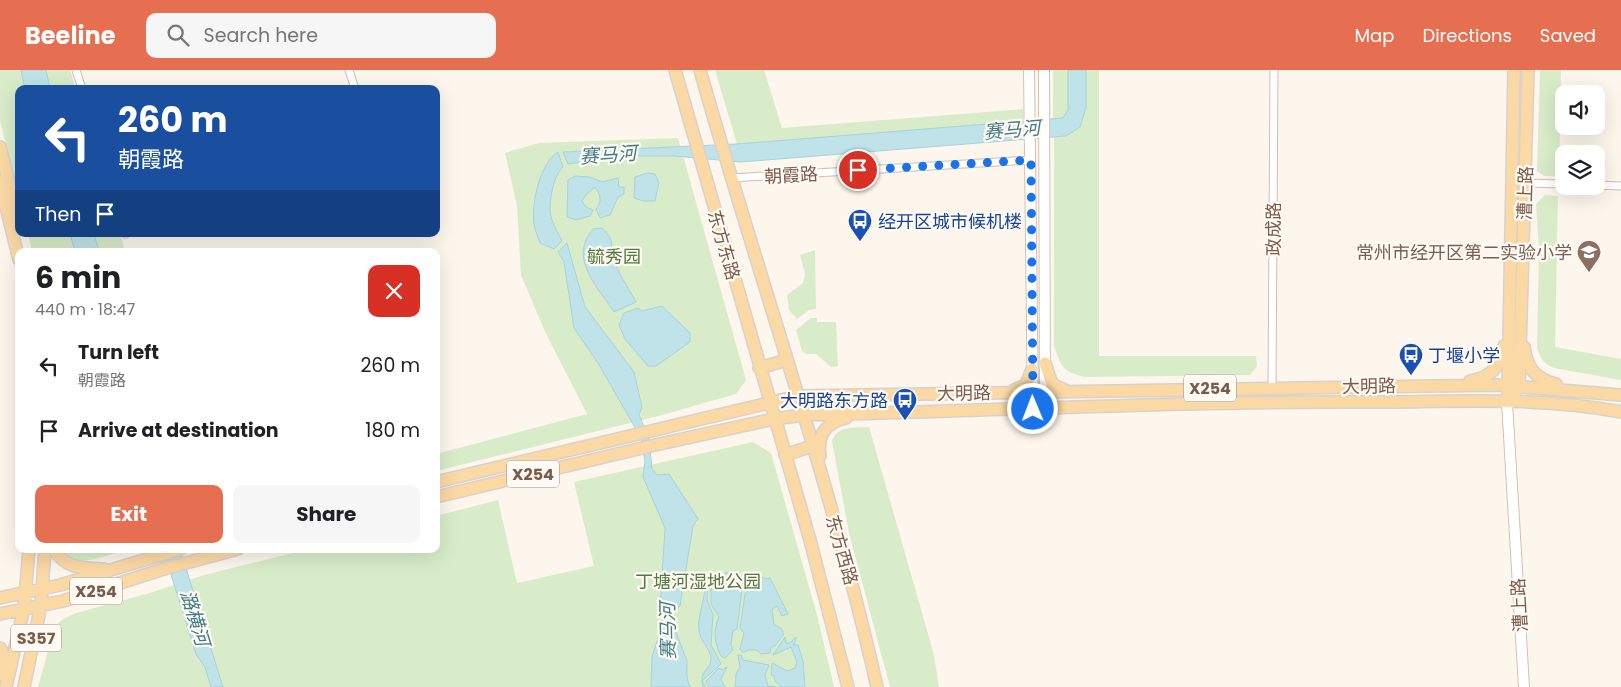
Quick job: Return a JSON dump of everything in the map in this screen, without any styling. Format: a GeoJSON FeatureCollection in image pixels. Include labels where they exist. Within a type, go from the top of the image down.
{"type":"FeatureCollection","features":[{"type":"Feature","properties":{"kind":"main road","name":"东方东路"},"geometry":{"type":"LineString","coordinates":[[674,70],[774,419]]}},
{"type":"Feature","properties":{"kind":"main road","name":"东方东路"},"geometry":{"type":"LineString","coordinates":[[700,70],[729,173],[803,415]]}},
{"type":"Feature","properties":{"kind":"main road"},"geometry":{"type":"LineString","coordinates":[[1030,70],[1033,409]]}},
{"type":"Feature","properties":{"kind":"main road"},"geometry":{"type":"LineString","coordinates":[[1044,70],[1046,408]]}},
{"type":"Feature","properties":{"kind":"main road","name":"漕上路"},"geometry":{"type":"LineString","coordinates":[[1514,70],[1510,297],[1514,386]]}},
{"type":"Feature","properties":{"kind":"main road","name":"漕上路"},"geometry":{"type":"LineString","coordinates":[[1514,386],[1520,327],[1528,70]]}},
{"type":"Feature","properties":{"kind":"main road"},"geometry":{"type":"LineString","coordinates":[[0,147],[15,207]]}},
{"type":"Feature","properties":{"kind":"main road"},"geometry":{"type":"LineString","coordinates":[[0,182],[16,248]]}},
{"type":"Feature","properties":{"kind":"main road"},"geometry":{"type":"LineString","coordinates":[[1445,385],[1476,380],[1496,369],[1502,360],[1510,297]]}},
{"type":"Feature","properties":{"kind":"main road"},"geometry":{"type":"LineString","coordinates":[[1520,327],[1525,358],[1532,371],[1542,381],[1584,391]]}},
{"type":"Feature","properties":{"kind":"main road"},"geometry":{"type":"LineString","coordinates":[[759,368],[787,360]]}},
{"type":"Feature","properties":{"kind":"main road"},"geometry":{"type":"LineString","coordinates":[[1045,363],[1052,384],[1070,391]]}},
{"type":"Feature","properties":{"kind":"main road"},"geometry":{"type":"LineString","coordinates":[[1008,392],[1026,384],[1032,369]]}},
{"type":"Feature","properties":{"kind":"main road","name":"大明路"},"geometry":{"type":"LineString","coordinates":[[440,481],[798,396],[1445,385],[1514,386],[1620,394]]}},
{"type":"Feature","properties":{"kind":"main road"},"geometry":{"type":"LineString","coordinates":[[1507,402],[1514,386]]}},
{"type":"Feature","properties":{"kind":"main road","name":"大明路"},"geometry":{"type":"LineString","coordinates":[[440,496],[629,451],[774,419],[803,415],[1270,402],[1507,402],[1595,407],[1621,412]]}},
{"type":"Feature","properties":{"kind":"main road","name":"漕上路"},"geometry":{"type":"LineString","coordinates":[[1507,402],[1524,687]]}},
{"type":"Feature","properties":{"kind":"main road"},"geometry":{"type":"LineString","coordinates":[[824,488],[818,442],[825,427],[835,420],[864,414]]}},
{"type":"Feature","properties":{"kind":"main road","name":"东方西路"},"geometry":{"type":"LineString","coordinates":[[803,415],[863,628],[877,687]]}},
{"type":"Feature","properties":{"kind":"main road","name":"东方西路"},"geometry":{"type":"LineString","coordinates":[[774,419],[841,654],[848,687]]}},
{"type":"Feature","properties":{"kind":"main road"},"geometry":{"type":"LineString","coordinates":[[785,455],[812,446]]}},
{"type":"Feature","properties":{"kind":"main road","name":"S357"},"geometry":{"type":"LineString","coordinates":[[5,687],[24,608],[29,553]]}},
{"type":"Feature","properties":{"kind":"main road","name":"S357"},"geometry":{"type":"LineString","coordinates":[[24,687],[41,605],[45,553]]}},
{"type":"Feature","properties":{"kind":"main road"},"geometry":{"type":"LineString","coordinates":[[56,553],[59,558],[70,565],[113,569]]}},
{"type":"Feature","properties":{"kind":"main road","name":"X254"},"geometry":{"type":"LineString","coordinates":[[0,598],[42,589],[166,553]]}},
{"type":"Feature","properties":{"kind":"main road","name":"X254"},"geometry":{"type":"LineString","coordinates":[[0,614],[63,600],[186,562],[222,553]]}},
{"type":"Feature","properties":{"kind":"main road"},"geometry":{"type":"LineString","coordinates":[[0,648],[4,666],[5,687]]}},
{"type":"Feature","properties":{"kind":"street"},"geometry":{"type":"LineString","coordinates":[[76,70],[81,85]]}},
{"type":"Feature","properties":{"kind":"street"},"geometry":{"type":"LineString","coordinates":[[349,70],[354,85]]}},
{"type":"Feature","properties":{"kind":"street","name":"政成路"},"geometry":{"type":"LineString","coordinates":[[1272,387],[1274,70]]}},
{"type":"Feature","properties":{"kind":"street","name":"朝霞路"},"geometry":{"type":"LineString","coordinates":[[729,173],[1031,160]]}},
{"type":"Feature","properties":{"kind":"street"},"geometry":{"type":"LineString","coordinates":[[1525,183],[1555,184]]}},
{"type":"Feature","properties":{"kind":"street"},"geometry":{"type":"LineString","coordinates":[[1605,186],[1621,186]]}},
{"type":"Feature","properties":{"kind":"green space"},"geometry":{"type":"Polygon","coordinates":[[[0,70],[70,70],[75,85],[15,85],[15,180],[0,121],[0,70]]]}},
{"type":"Feature","properties":{"kind":"green space"},"geometry":{"type":"Polygon","coordinates":[[[715,70],[764,70],[782,128],[1023,109],[1023,122],[737,144],[715,70]]]}},
{"type":"Feature","properties":{"kind":"green space"},"geometry":{"type":"Polygon","coordinates":[[[1053,70],[1068,70],[1068,110],[1063,118],[1053,119],[1053,70]]]}},
{"type":"Feature","properties":{"kind":"green space"},"geometry":{"type":"Polygon","coordinates":[[[1086,70],[1099,70],[1099,356],[1256,356],[1257,366],[1250,375],[1085,377],[1067,371],[1061,364],[1054,346],[1054,137],[1066,136],[1086,108],[1086,70]]]}},
{"type":"Feature","properties":{"kind":"green space"},"geometry":{"type":"Polygon","coordinates":[[[1540,70],[1561,70],[1561,85],[1555,85],[1555,135],[1560,135],[1560,145],[1555,145],[1555,176],[1544,176],[1537,171],[1540,70]]]}},
{"type":"Feature","properties":{"kind":"green space","name":"毓秀园"},"geometry":{"type":"Polygon","coordinates":[[[678,138],[746,380],[736,394],[662,415],[440,470],[440,453],[587,414],[546,334],[521,275],[517,206],[505,153],[539,143],[678,138]]]}},
{"type":"Feature","properties":{"kind":"green space"},"geometry":{"type":"Polygon","coordinates":[[[1545,195],[1558,196],[1555,347],[1621,359],[1621,380],[1554,368],[1545,363],[1538,352],[1539,249],[1536,204],[1545,195]]]}},
{"type":"Feature","properties":{"kind":"green space"},"geometry":{"type":"Polygon","coordinates":[[[29,237],[121,237],[124,248],[31,248],[29,237]]]}},
{"type":"Feature","properties":{"kind":"green space"},"geometry":{"type":"Polygon","coordinates":[[[815,250],[816,309],[809,310],[797,319],[789,310],[787,295],[803,283],[805,274],[800,255],[815,250]]]}},
{"type":"Feature","properties":{"kind":"green space"},"geometry":{"type":"Polygon","coordinates":[[[811,318],[817,318],[817,322],[836,322],[838,366],[831,367],[816,354],[806,354],[802,351],[796,330],[811,318]]]}},
{"type":"Feature","properties":{"kind":"green space"},"geometry":{"type":"Polygon","coordinates":[[[869,427],[934,655],[939,687],[890,687],[849,533],[832,441],[838,432],[847,428],[869,427]]]}},
{"type":"Feature","properties":{"kind":"green space","name":"丁塘河湿地公园"},"geometry":{"type":"Polygon","coordinates":[[[753,442],[771,453],[817,615],[834,687],[38,687],[55,626],[63,619],[76,613],[150,593],[201,576],[292,553],[440,553],[440,515],[498,500],[517,583],[594,566],[574,482],[753,442]]]}},
{"type":"Feature","properties":{"kind":"green space"},"geometry":{"type":"Polygon","coordinates":[[[65,553],[114,553],[92,560],[75,559],[65,553]]]}},
{"type":"Feature","properties":{"kind":"water"},"geometry":{"type":"Polygon","coordinates":[[[21,70],[46,70],[49,85],[24,85],[21,70]]]}},
{"type":"Feature","properties":{"kind":"water"},"geometry":{"type":"Polygon","coordinates":[[[1068,70],[1086,70],[1086,108],[1080,127],[1066,136],[741,162],[675,156],[625,156],[568,164],[563,152],[737,144],[1063,118],[1068,110],[1068,70]]]}},
{"type":"Feature","properties":{"kind":"water"},"geometry":{"type":"Polygon","coordinates":[[[558,152],[563,167],[556,177],[550,207],[553,223],[562,241],[554,249],[540,243],[534,227],[533,216],[538,185],[542,174],[546,165],[558,152]]]}},
{"type":"Feature","properties":{"kind":"water"},"geometry":{"type":"Polygon","coordinates":[[[647,173],[655,174],[659,183],[655,201],[643,201],[634,198],[635,177],[647,173]]]}},
{"type":"Feature","properties":{"kind":"water"},"geometry":{"type":"Polygon","coordinates":[[[575,176],[590,177],[602,182],[618,178],[619,187],[624,187],[624,194],[618,197],[610,215],[600,218],[596,209],[600,203],[600,198],[595,187],[582,201],[586,207],[593,210],[590,216],[576,220],[567,217],[568,180],[575,176]]]}},
{"type":"Feature","properties":{"kind":"water"},"geometry":{"type":"Polygon","coordinates":[[[602,228],[610,238],[612,255],[616,265],[636,302],[614,312],[593,282],[584,261],[583,251],[586,240],[593,229],[602,228]]]}},
{"type":"Feature","properties":{"kind":"water"},"geometry":{"type":"Polygon","coordinates":[[[71,237],[95,237],[98,248],[74,248],[71,237]]]}},
{"type":"Feature","properties":{"kind":"water"},"geometry":{"type":"Polygon","coordinates":[[[567,243],[585,307],[634,372],[642,407],[639,415],[649,438],[652,469],[657,475],[669,474],[698,519],[693,526],[680,606],[674,611],[660,610],[665,528],[643,477],[645,461],[641,438],[598,363],[574,328],[564,262],[558,252],[567,243]]]}},
{"type":"Feature","properties":{"kind":"water"},"geometry":{"type":"Polygon","coordinates":[[[662,306],[690,333],[690,342],[656,366],[648,366],[625,339],[619,325],[624,313],[638,308],[642,311],[662,306]]]}},
{"type":"Feature","properties":{"kind":"water","name":"潞横河"},"geometry":{"type":"Polygon","coordinates":[[[164,553],[181,553],[223,687],[211,687],[205,667],[196,654],[164,553]]]}},
{"type":"Feature","properties":{"kind":"water"},"geometry":{"type":"Polygon","coordinates":[[[727,572],[736,581],[743,582],[737,629],[733,631],[731,644],[733,650],[725,658],[721,656],[716,641],[715,632],[719,617],[711,604],[711,584],[727,572]]]}},
{"type":"Feature","properties":{"kind":"water"},"geometry":{"type":"Polygon","coordinates":[[[763,577],[766,579],[770,578],[788,614],[782,616],[777,606],[772,609],[774,625],[781,628],[784,634],[774,647],[771,647],[770,653],[761,654],[757,650],[748,650],[743,653],[740,649],[744,633],[740,628],[746,587],[763,577]]]}},
{"type":"Feature","properties":{"kind":"water"},"geometry":{"type":"Polygon","coordinates":[[[708,584],[707,601],[713,614],[711,645],[721,664],[702,681],[703,674],[709,666],[711,659],[711,655],[700,635],[700,614],[705,585],[708,584]]]}},
{"type":"Feature","properties":{"kind":"water"},"geometry":{"type":"Polygon","coordinates":[[[670,627],[675,630],[687,661],[687,678],[690,687],[651,687],[652,657],[661,628],[670,627]]]}},
{"type":"Feature","properties":{"kind":"water"},"geometry":{"type":"Polygon","coordinates":[[[785,637],[786,643],[790,643],[796,637],[794,645],[798,645],[803,661],[805,687],[781,687],[775,681],[774,676],[771,675],[772,663],[787,671],[795,668],[797,662],[791,647],[773,655],[785,637]]]}},
{"type":"Feature","properties":{"kind":"water"},"geometry":{"type":"Polygon","coordinates":[[[738,655],[741,655],[743,660],[769,665],[765,675],[768,686],[777,687],[735,687],[736,674],[740,667],[738,655]]]}},
{"type":"Feature","properties":{"kind":"water"},"geometry":{"type":"Polygon","coordinates":[[[727,667],[721,679],[725,687],[709,687],[706,681],[719,668],[722,670],[727,667]]]}},
{"type":"Feature","properties":{"kind":"waterway","name":"赛马河"},"geometry":{"type":"LineString","coordinates":[[663,630],[664,610]]}},
{"type":"Feature","properties":{"kind":"place","name":"经开区城市候机楼"},"geometry":{"type":"Point","coordinates":[860,242]}},
{"type":"Feature","properties":{"kind":"place","name":"常州市经开区第二实验小学"},"geometry":{"type":"Point","coordinates":[1589,273]}},
{"type":"Feature","properties":{"kind":"place","name":"丁堰小学"},"geometry":{"type":"Point","coordinates":[1411,376]}},
{"type":"Feature","properties":{"kind":"place","name":"大明路东方路"},"geometry":{"type":"Point","coordinates":[905,421]}},
{"type":"Feature","properties":{"kind":"route"},"geometry":{"type":"LineString","coordinates":[[858,170],[1031,160],[1033,409]]}}]}
